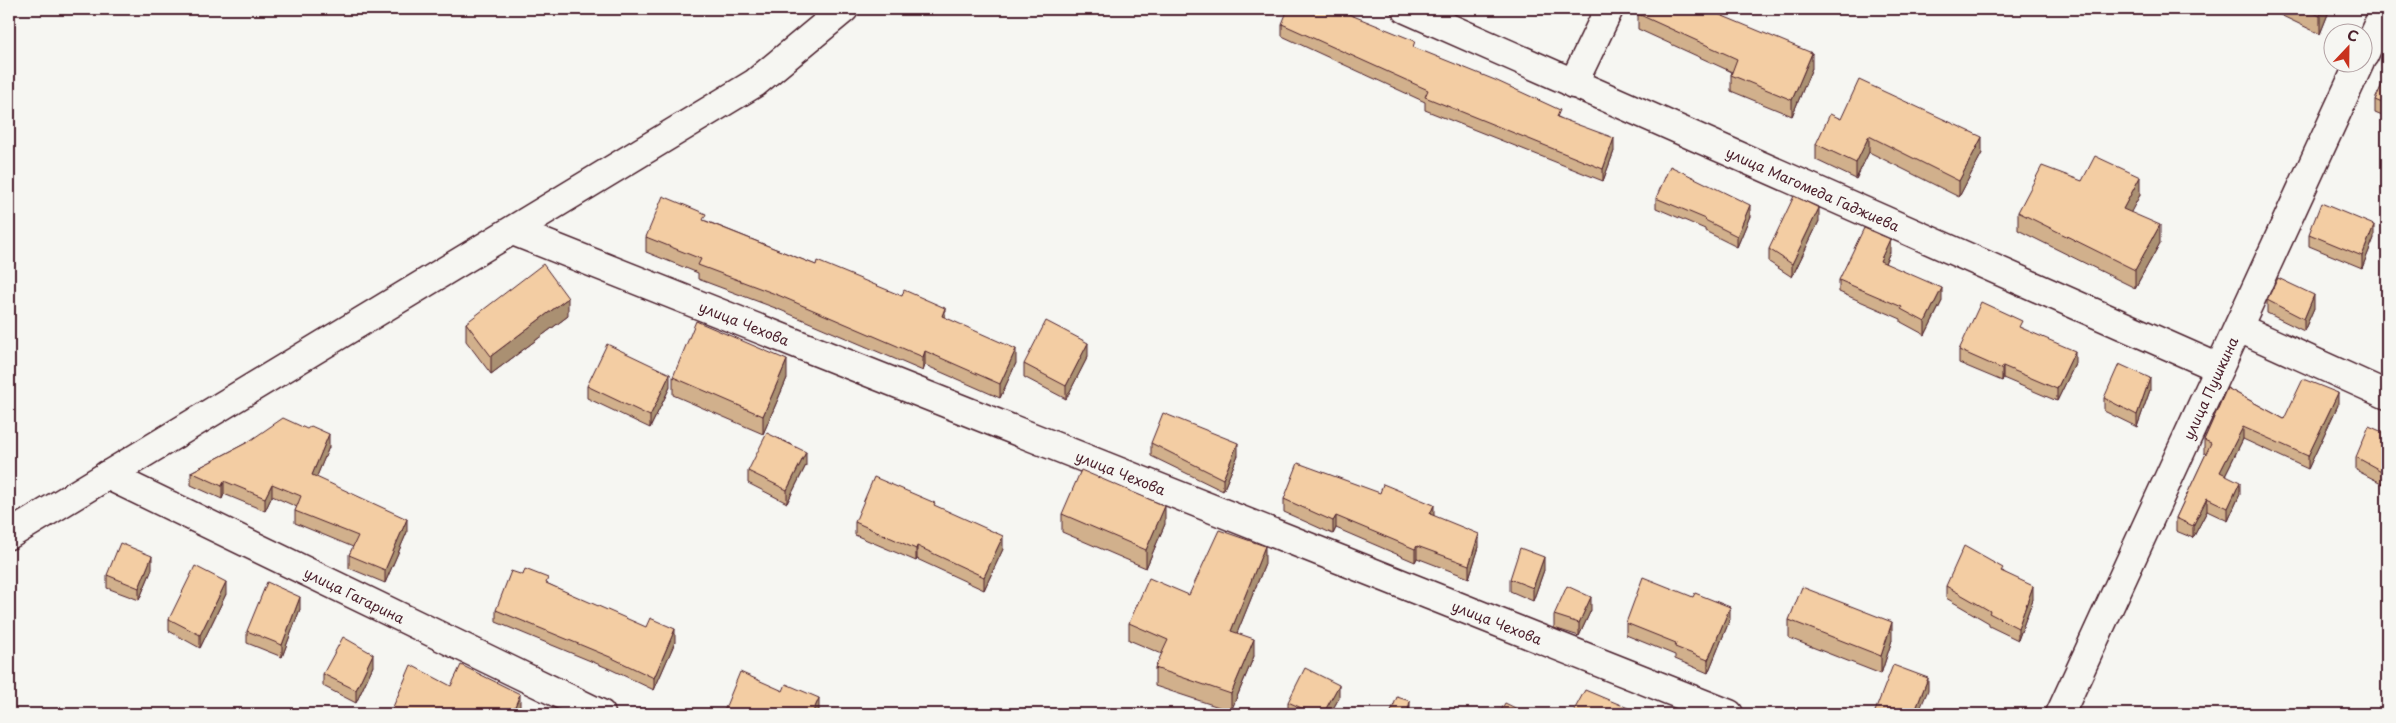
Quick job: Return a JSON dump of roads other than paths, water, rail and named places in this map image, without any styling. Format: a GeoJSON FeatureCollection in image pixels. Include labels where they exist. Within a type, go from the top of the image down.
{"type":"FeatureCollection","features":[{"type":"Feature","properties":{"kind":"street"},"geometry":{"type":"LineString","coordinates":[[9,535],[755,83],[844,9]]}},
{"type":"Feature","properties":{"kind":"street","name":"улица Магомеда Гаджиева"},"geometry":{"type":"LineString","coordinates":[[1406,9],[2219,368]]}},
{"type":"Feature","properties":{"kind":"street"},"geometry":{"type":"LineString","coordinates":[[1573,84],[1609,9]]}},
{"type":"Feature","properties":{"kind":"street"},"geometry":{"type":"LineString","coordinates":[[2374,33],[2385,9]]}},
{"type":"Feature","properties":{"kind":"street","name":"улица Пушкина"},"geometry":{"type":"LineString","coordinates":[[2060,714],[2355,72]]}},
{"type":"Feature","properties":{"kind":"street","name":"улица Чехова"},"geometry":{"type":"LineString","coordinates":[[513,231],[1728,714]]}},
{"type":"Feature","properties":{"kind":"street"},"geometry":{"type":"LineString","coordinates":[[2239,328],[2387,395]]}},
{"type":"Feature","properties":{"kind":"street","name":"улица Гагарина"},"geometry":{"type":"LineString","coordinates":[[107,475],[600,714]]}}]}
